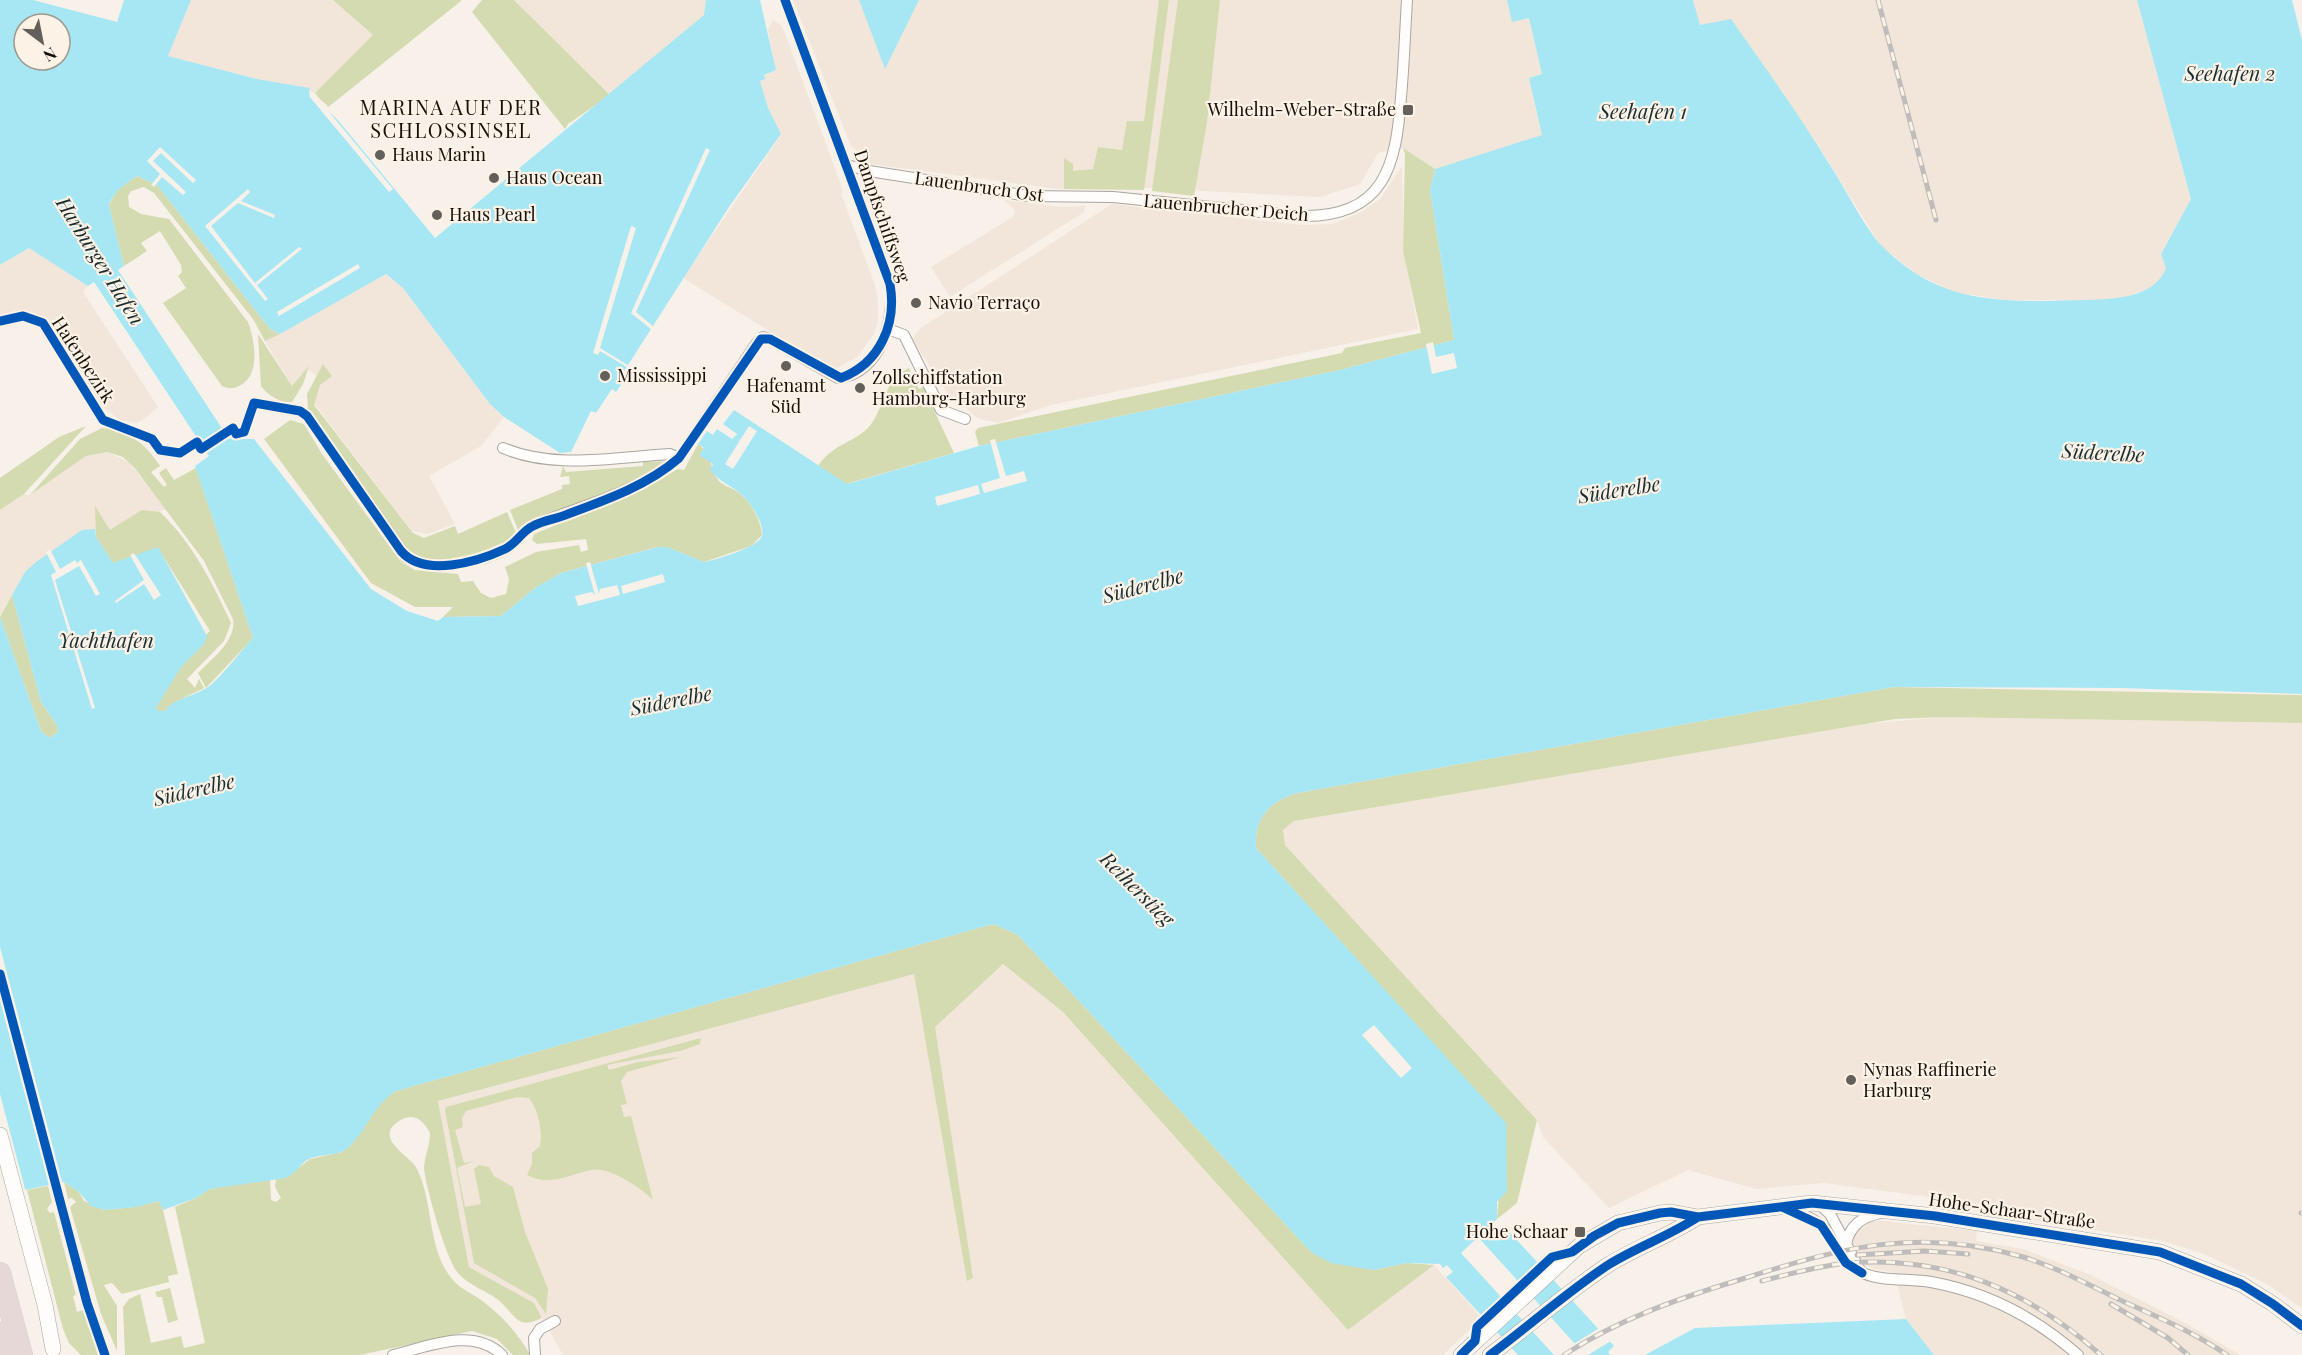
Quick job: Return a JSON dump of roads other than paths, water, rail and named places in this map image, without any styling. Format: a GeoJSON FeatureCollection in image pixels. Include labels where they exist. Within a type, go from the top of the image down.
{"type":"FeatureCollection","features":[{"type":"Feature","properties":{"kind":"highway"},"geometry":{"type":"LineString","coordinates":[[0,1273],[22,1355]]}},
{"type":"Feature","properties":{"kind":"highway"},"geometry":{"type":"LineString","coordinates":[[0,1334],[5,1355]]}},
{"type":"Feature","properties":{"kind":"main road"},"geometry":{"type":"LineString","coordinates":[[0,1135],[40,1306]]}},
{"type":"Feature","properties":{"kind":"main road"},"geometry":{"type":"LineString","coordinates":[[0,1172],[54,1352]]}},
{"type":"Feature","properties":{"kind":"main road","name":"Hohe-Schaar-Straße"},"geometry":{"type":"LineString","coordinates":[[1461,1355],[1579,1246],[1618,1223],[1671,1212],[1698,1217],[1817,1203],[1835,1210],[1890,1210],[2013,1227],[2160,1252],[2241,1284],[2302,1326]]}},
{"type":"Feature","properties":{"kind":"main road","name":"Hohe-Schaar-Straße"},"geometry":{"type":"LineString","coordinates":[[1494,1352],[1578,1287],[1628,1253],[1674,1233],[1698,1217]]}},
{"type":"Feature","properties":{"kind":"street","name":"Dampfschiffsweg"},"geometry":{"type":"LineString","coordinates":[[678,458],[757,342],[763,338],[770,339],[841,378],[868,363],[888,329],[892,306],[890,284],[848,165],[784,0]]}},
{"type":"Feature","properties":{"kind":"street","name":"Lauenbrucher Deich"},"geometry":{"type":"LineString","coordinates":[[1113,197],[1315,217],[1346,210],[1371,194],[1389,170],[1396,148],[1407,0]]}},
{"type":"Feature","properties":{"kind":"street","name":"Lauenbruch Ost"},"geometry":{"type":"LineString","coordinates":[[848,165],[869,171],[1001,192],[1051,197],[1113,197]]}},
{"type":"Feature","properties":{"kind":"street","name":"Hafenbezirk"},"geometry":{"type":"LineString","coordinates":[[0,321],[24,316],[43,323],[103,420]]}},
{"type":"Feature","properties":{"kind":"street"},"geometry":{"type":"LineString","coordinates":[[888,329],[904,335],[941,410],[965,418]]}},
{"type":"Feature","properties":{"kind":"street"},"geometry":{"type":"LineString","coordinates":[[254,402],[300,411],[307,416],[401,551],[411,560],[425,564],[461,564],[505,549],[532,526],[634,487],[657,476],[678,458],[670,454],[555,461],[525,457],[503,448]]}},
{"type":"Feature","properties":{"kind":"street"},"geometry":{"type":"LineString","coordinates":[[1779,1206],[1809,1218],[1827,1230],[1840,1257],[1862,1273],[1933,1282],[1972,1292],[2004,1305],[2035,1322],[2078,1355]]}},
{"type":"Feature","properties":{"kind":"street"},"geometry":{"type":"LineString","coordinates":[[1827,1230],[1835,1210]]}},
{"type":"Feature","properties":{"kind":"street"},"geometry":{"type":"LineString","coordinates":[[1835,1210],[1846,1244],[1862,1273]]}},
{"type":"Feature","properties":{"kind":"street"},"geometry":{"type":"LineString","coordinates":[[1846,1244],[1850,1232],[1859,1221],[1890,1210]]}},
{"type":"Feature","properties":{"kind":"street"},"geometry":{"type":"LineString","coordinates":[[535,1355],[534,1338],[540,1329],[555,1321]]}},
{"type":"Feature","properties":{"kind":"street"},"geometry":{"type":"LineString","coordinates":[[393,1355],[473,1340],[490,1345],[502,1355]]}},
{"type":"Feature","properties":{"kind":"water"},"geometry":{"type":"Polygon","coordinates":[[[0,0],[33,0],[117,22],[124,0],[191,0],[168,56],[257,79],[310,88],[309,93],[337,119],[435,238],[704,15],[706,0],[760,0],[776,70],[764,75],[765,79],[760,81],[768,108],[781,134],[729,207],[621,376],[625,379],[616,392],[612,389],[596,413],[591,411],[571,452],[560,453],[504,417],[490,404],[403,288],[386,274],[280,334],[270,329],[157,185],[137,176],[124,185],[111,200],[109,205],[124,266],[118,270],[229,439],[235,436],[237,439],[254,439],[371,589],[407,611],[438,621],[443,617],[501,616],[535,588],[561,573],[658,547],[667,547],[704,562],[736,552],[759,540],[762,531],[753,508],[742,495],[721,481],[710,470],[713,464],[699,455],[704,448],[698,444],[707,431],[713,435],[717,429],[732,439],[737,434],[723,424],[734,410],[847,484],[979,446],[1340,370],[1454,340],[1430,190],[1435,169],[1542,135],[1529,78],[1542,74],[1529,18],[1512,22],[1507,0],[1693,0],[1700,25],[1731,19],[1805,126],[1868,229],[1888,252],[1923,278],[1955,291],[1992,299],[2030,301],[2109,299],[2132,295],[2153,286],[2161,278],[2166,268],[2161,254],[2191,199],[2137,0],[2292,0],[2302,40],[2302,694],[2121,688],[1894,687],[1297,793],[1271,806],[1258,828],[1256,848],[1506,1123],[1507,1191],[1497,1202],[1497,1219],[1491,1225],[1498,1232],[1505,1227],[1614,1346],[1608,1352],[1610,1355],[1585,1355],[1478,1237],[1461,1253],[1554,1355],[1518,1355],[1446,1277],[1453,1272],[1447,1265],[1443,1268],[1440,1264],[1407,1263],[1374,1270],[1331,1263],[1311,1252],[1018,935],[993,924],[396,1091],[376,1110],[347,1149],[311,1158],[286,1178],[210,1189],[196,1198],[163,1210],[159,1201],[136,1207],[105,1210],[91,1206],[79,1192],[64,1182],[0,1195],[0,617],[41,731],[49,738],[58,732],[57,725],[41,702],[12,595],[25,572],[82,530],[95,529],[96,537],[113,563],[158,547],[207,636],[204,644],[181,667],[156,708],[158,711],[165,711],[169,706],[212,684],[253,638],[195,466],[209,456],[94,282],[88,286],[29,248],[0,265],[0,0]]]}},
{"type":"Feature","properties":{"kind":"water"},"geometry":{"type":"Polygon","coordinates":[[[859,0],[919,0],[885,69],[859,0]]]}},
{"type":"Feature","properties":{"kind":"water"},"geometry":{"type":"Polygon","coordinates":[[[1906,1319],[1934,1355],[1645,1355],[1695,1328],[1906,1319]]]}},
{"type":"Feature","properties":{"kind":"railway"},"geometry":{"type":"LineString","coordinates":[[1878,0],[1936,220]]}},
{"type":"Feature","properties":{"kind":"railway"},"geometry":{"type":"LineString","coordinates":[[1564,1355],[1627,1320],[1716,1287],[1845,1250],[1913,1242],[1948,1243],[1985,1248],[2035,1261],[2174,1325],[2227,1355]]}},
{"type":"Feature","properties":{"kind":"railway"},"geometry":{"type":"LineString","coordinates":[[1857,1255],[1925,1251],[1968,1254]]}},
{"type":"Feature","properties":{"kind":"railway"},"geometry":{"type":"LineString","coordinates":[[1762,1281],[1814,1268],[1847,1263],[1883,1262],[1952,1271],[2015,1295],[2073,1332],[2101,1355]]}},
{"type":"Feature","properties":{"kind":"railway"},"geometry":{"type":"LineString","coordinates":[[2111,1304],[2168,1338],[2188,1355]]}},
{"type":"Feature","properties":{"kind":"place","name":"Wilhelm-Weber-Straße"},"geometry":{"type":"Point","coordinates":[1408,110]}},
{"type":"Feature","properties":{"kind":"place","name":"Haus Marin"},"geometry":{"type":"Point","coordinates":[380,155]}},
{"type":"Feature","properties":{"kind":"place","name":"Haus Ocean"},"geometry":{"type":"Point","coordinates":[494,178]}},
{"type":"Feature","properties":{"kind":"place","name":"Haus Pearl"},"geometry":{"type":"Point","coordinates":[437,215]}},
{"type":"Feature","properties":{"kind":"place","name":"Navio Terraço"},"geometry":{"type":"Point","coordinates":[916,303]}},
{"type":"Feature","properties":{"kind":"place","name":"Hafenamt Süd"},"geometry":{"type":"Point","coordinates":[786,366]}},
{"type":"Feature","properties":{"kind":"place","name":"Mississippi"},"geometry":{"type":"Point","coordinates":[605,376]}},
{"type":"Feature","properties":{"kind":"place","name":"Zollschiffstation Hamburg-Harburg"},"geometry":{"type":"Point","coordinates":[860,388]}},
{"type":"Feature","properties":{"kind":"place","name":"Nynas Raffinerie Harburg"},"geometry":{"type":"Point","coordinates":[1851,1080]}},
{"type":"Feature","properties":{"kind":"place","name":"Hohe Schaar"},"geometry":{"type":"Point","coordinates":[1580,1232]}},
{"type":"Feature","properties":{"kind":"district","name":"MARINA AUF DER SCHLOSSINSEL"},"geometry":{"type":"Point","coordinates":[451,120]}},
{"type":"Feature","properties":{"kind":"water label","name":"Seehafen 2"},"geometry":{"type":"Point","coordinates":[2230,74]}},
{"type":"Feature","properties":{"kind":"water label","name":"Seehafen 1"},"geometry":{"type":"Point","coordinates":[1643,112]}},
{"type":"Feature","properties":{"kind":"water label","name":"Harburger Hafen"},"geometry":{"type":"Point","coordinates":[100,261]}},
{"type":"Feature","properties":{"kind":"water label","name":"Süderelbe"},"geometry":{"type":"Point","coordinates":[2103,453]}},
{"type":"Feature","properties":{"kind":"water label","name":"Süderelbe"},"geometry":{"type":"Point","coordinates":[1619,490]}},
{"type":"Feature","properties":{"kind":"water label","name":"Süderelbe"},"geometry":{"type":"Point","coordinates":[1143,586]}},
{"type":"Feature","properties":{"kind":"water label","name":"Yachthafen"},"geometry":{"type":"Point","coordinates":[106,641]}},
{"type":"Feature","properties":{"kind":"water label","name":"Süderelbe"},"geometry":{"type":"Point","coordinates":[671,701]}},
{"type":"Feature","properties":{"kind":"water label","name":"Süderelbe"},"geometry":{"type":"Point","coordinates":[194,790]}},
{"type":"Feature","properties":{"kind":"water label","name":"Reiherstieg"},"geometry":{"type":"Point","coordinates":[1137,889]}}]}
